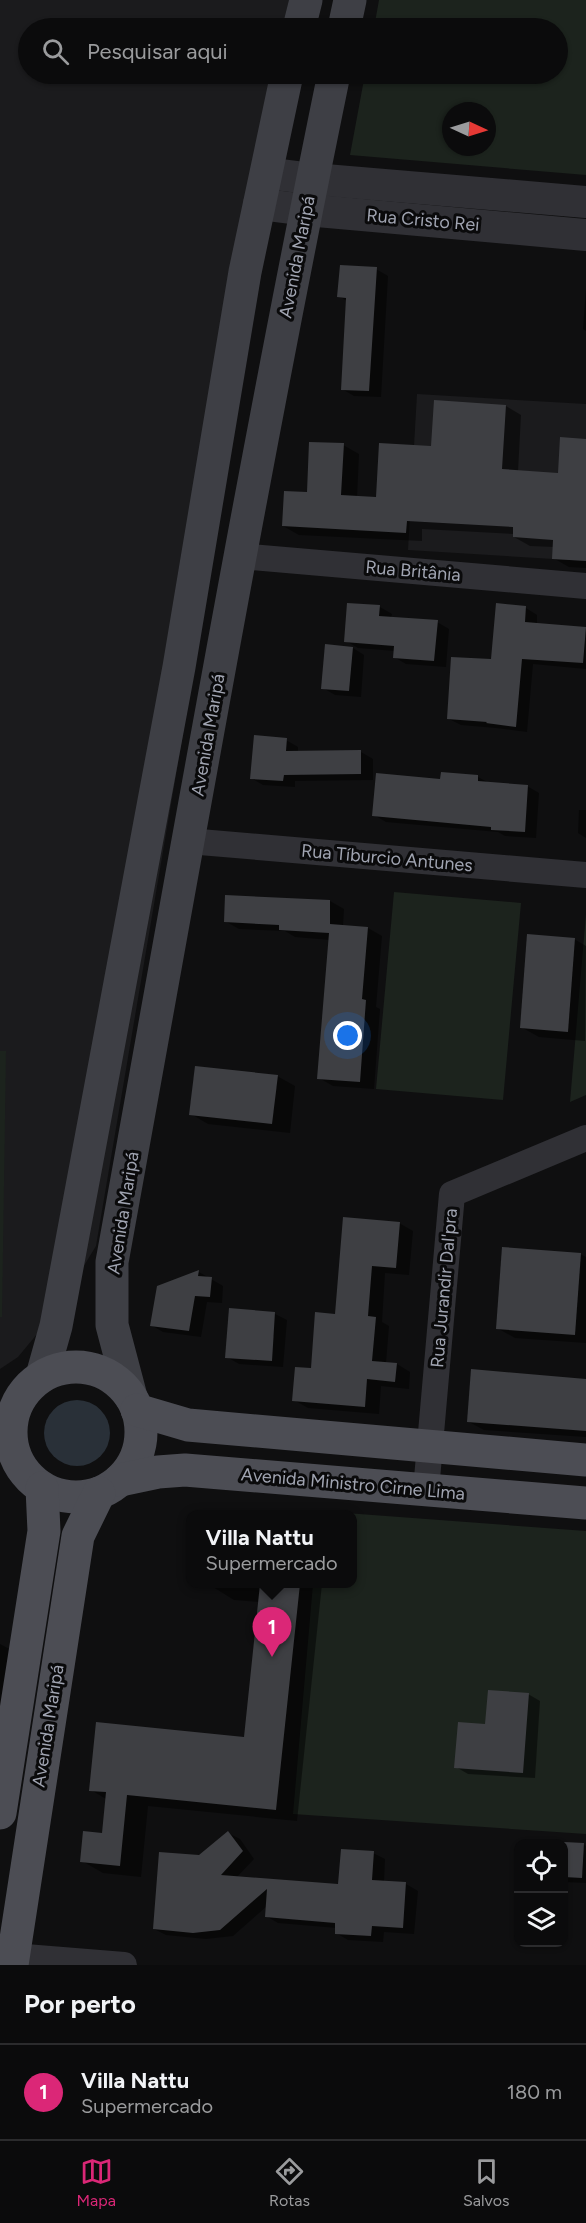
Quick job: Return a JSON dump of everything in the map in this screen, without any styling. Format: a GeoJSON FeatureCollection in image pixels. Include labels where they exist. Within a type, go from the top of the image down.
{"type":"FeatureCollection","features":[{"type":"Feature","properties":{"kind":"main road"},"geometry":{"type":"LineString","coordinates":[[302,18],[306,0]]}},
{"type":"Feature","properties":{"kind":"main road"},"geometry":{"type":"LineString","coordinates":[[346,18],[350,0]]}},
{"type":"Feature","properties":{"kind":"main road"},"geometry":{"type":"LineString","coordinates":[[42,1376],[56,1326],[174,691],[245,272],[285,84]]}},
{"type":"Feature","properties":{"kind":"main road","name":"Avenida Maripá"},"geometry":{"type":"LineString","coordinates":[[134,1404],[112,1325],[112,1262],[240,556],[332,84]]}},
{"type":"Feature","properties":{"kind":"main road"},"geometry":{"type":"LineString","coordinates":[[81,1367],[100,1371],[117,1382],[134,1404],[141,1429],[139,1448],[132,1465],[110,1486],[80,1497],[60,1495],[22,1474],[14,1454],[7,1409],[42,1376],[61,1368],[81,1367]]}},
{"type":"Feature","properties":{"kind":"main road"},"geometry":{"type":"LineString","coordinates":[[134,1404],[188,1425],[586,1460]]}},
{"type":"Feature","properties":{"kind":"main road","name":"Avenida Ministro Cirne Lima"},"geometry":{"type":"LineString","coordinates":[[110,1486],[158,1472],[185,1470],[586,1503]]}},
{"type":"Feature","properties":{"kind":"main road","name":"Avenida Maripá"},"geometry":{"type":"LineString","coordinates":[[2,1801],[44,1531],[22,1474]]}},
{"type":"Feature","properties":{"kind":"main road","name":"Avenida Maripá"},"geometry":{"type":"LineString","coordinates":[[13,1960],[15,1843],[37,1795],[78,1536],[110,1486]]}},
{"type":"Feature","properties":{"kind":"main road"},"geometry":{"type":"LineString","coordinates":[[2,1801],[26,1805],[37,1795]]}},
{"type":"Feature","properties":{"kind":"street"},"geometry":{"type":"LineString","coordinates":[[262,188],[313,178],[586,202]]}},
{"type":"Feature","properties":{"kind":"street","name":"Rua Cristo Rei"},"geometry":{"type":"LineString","coordinates":[[262,188],[306,210],[586,235]]}},
{"type":"Feature","properties":{"kind":"street","name":"Rua Britânia"},"geometry":{"type":"LineString","coordinates":[[240,556],[586,586]]}},
{"type":"Feature","properties":{"kind":"street","name":"Rua Tíburcio Antunes"},"geometry":{"type":"LineString","coordinates":[[188,842],[586,875]]}},
{"type":"Feature","properties":{"kind":"street","name":"Rua Jurandir Dal'pra"},"geometry":{"type":"LineString","coordinates":[[426,1490],[452,1194],[586,1138]]}},
{"type":"Feature","properties":{"kind":"street"},"geometry":{"type":"LineString","coordinates":[[13,1960],[124,1965]]}},
{"type":"Feature","properties":{"kind":"shaded area"},"geometry":{"type":"Polygon","coordinates":[[[0,0],[308,0],[305,18],[18,18],[18,84],[293,84],[96,1246],[57,1310],[18,1357],[0,1369],[0,0]]]}},
{"type":"Feature","properties":{"kind":"shaded area"},"geometry":{"type":"Polygon","coordinates":[[[379,0],[586,0],[586,175],[350,155],[363,84],[568,84],[568,18],[376,18],[379,0]]]}},
{"type":"Feature","properties":{"kind":"shaded area"},"geometry":{"type":"Polygon","coordinates":[[[417,394],[586,404],[586,561],[408,550],[417,394]]]}},
{"type":"Feature","properties":{"kind":"shaded area"},"geometry":{"type":"Polygon","coordinates":[[[394,892],[521,903],[503,1100],[376,1089],[394,892]]]}},
{"type":"Feature","properties":{"kind":"shaded area"},"geometry":{"type":"Polygon","coordinates":[[[586,914],[586,1095],[570,1102],[586,914]]]}},
{"type":"Feature","properties":{"kind":"shaded area"},"geometry":{"type":"Polygon","coordinates":[[[0,1051],[6,1051],[2,1317],[0,1317],[0,1051]]]}},
{"type":"Feature","properties":{"kind":"shaded area"},"geometry":{"type":"Polygon","coordinates":[[[71,1400],[83,1400],[95,1405],[105,1415],[110,1433],[108,1446],[95,1461],[83,1466],[71,1466],[59,1461],[49,1451],[44,1439],[44,1427],[49,1415],[59,1405],[71,1400]]]}},
{"type":"Feature","properties":{"kind":"shaded area"},"geometry":{"type":"Polygon","coordinates":[[[357,1514],[586,1531],[586,1834],[293,1814],[313,1588],[357,1588],[357,1514]]]}},
{"type":"Feature","properties":{"kind":"building"},"geometry":{"type":"Polygon","coordinates":[[[340,265],[377,267],[369,391],[341,390],[346,298],[337,297],[340,265]]]}},
{"type":"Feature","properties":{"kind":"building"},"geometry":{"type":"Polygon","coordinates":[[[434,400],[506,405],[502,469],[558,473],[560,437],[586,439],[586,561],[552,559],[553,540],[513,537],[513,527],[407,521],[406,533],[282,526],[284,491],[307,492],[309,442],[344,443],[341,495],[376,497],[379,443],[431,446],[434,400]]]}},
{"type":"Feature","properties":{"kind":"building"},"geometry":{"type":"Polygon","coordinates":[[[347,603],[380,605],[379,616],[438,620],[434,661],[393,658],[394,646],[344,642],[347,603]]]}},
{"type":"Feature","properties":{"kind":"building"},"geometry":{"type":"Polygon","coordinates":[[[496,603],[526,606],[525,622],[586,627],[583,663],[522,659],[516,727],[447,719],[451,657],[491,659],[496,603]]]}},
{"type":"Feature","properties":{"kind":"building"},"geometry":{"type":"Polygon","coordinates":[[[325,644],[353,647],[349,691],[321,689],[325,644]]]}},
{"type":"Feature","properties":{"kind":"building"},"geometry":{"type":"Polygon","coordinates":[[[254,735],[287,738],[286,751],[361,750],[361,774],[284,775],[283,781],[250,779],[254,735]]]}},
{"type":"Feature","properties":{"kind":"building"},"geometry":{"type":"Polygon","coordinates":[[[441,772],[478,775],[478,781],[528,785],[525,832],[372,816],[376,773],[440,779],[441,772]]]}},
{"type":"Feature","properties":{"kind":"building"},"geometry":{"type":"Polygon","coordinates":[[[225,895],[330,900],[330,924],[368,927],[362,999],[366,1000],[360,1082],[317,1079],[329,933],[279,930],[279,925],[224,922],[225,895]]]}},
{"type":"Feature","properties":{"kind":"building"},"geometry":{"type":"Polygon","coordinates":[[[527,934],[575,938],[568,1032],[520,1028],[527,934]]]}},
{"type":"Feature","properties":{"kind":"building"},"geometry":{"type":"Polygon","coordinates":[[[195,1066],[278,1075],[272,1124],[189,1115],[195,1066]]]}},
{"type":"Feature","properties":{"kind":"building"},"geometry":{"type":"Polygon","coordinates":[[[343,1217],[400,1222],[396,1268],[372,1266],[368,1316],[376,1317],[372,1361],[397,1363],[395,1382],[367,1379],[365,1407],[292,1401],[295,1367],[311,1368],[315,1312],[335,1314],[343,1217]]]}},
{"type":"Feature","properties":{"kind":"building"},"geometry":{"type":"Polygon","coordinates":[[[502,1247],[581,1253],[575,1335],[496,1329],[502,1247]]]}},
{"type":"Feature","properties":{"kind":"building"},"geometry":{"type":"Polygon","coordinates":[[[199,1270],[198,1276],[212,1277],[210,1297],[195,1296],[189,1331],[150,1326],[157,1286],[199,1270]]]}},
{"type":"Feature","properties":{"kind":"building"},"geometry":{"type":"Polygon","coordinates":[[[229,1308],[275,1312],[272,1361],[225,1358],[229,1308]]]}},
{"type":"Feature","properties":{"kind":"building"},"geometry":{"type":"Polygon","coordinates":[[[471,1369],[586,1379],[586,1431],[467,1422],[471,1369]]]}},
{"type":"Feature","properties":{"kind":"building"},"geometry":{"type":"Polygon","coordinates":[[[260,1588],[300,1588],[276,1810],[127,1795],[120,1866],[80,1862],[83,1831],[102,1833],[106,1792],[89,1791],[96,1722],[244,1737],[260,1588]]]}},
{"type":"Feature","properties":{"kind":"building"},"geometry":{"type":"Polygon","coordinates":[[[488,1690],[529,1693],[523,1773],[454,1768],[458,1722],[485,1724],[488,1690]]]}},
{"type":"Feature","properties":{"kind":"building"},"geometry":{"type":"Polygon","coordinates":[[[228,1831],[243,1851],[221,1875],[338,1884],[341,1849],[374,1851],[372,1880],[406,1882],[403,1928],[372,1926],[371,1936],[335,1934],[335,1923],[265,1917],[267,1889],[220,1930],[193,1933],[153,1929],[159,1852],[199,1855],[228,1831]]]}},
{"type":"Feature","properties":{"kind":"building"},"geometry":{"type":"Polygon","coordinates":[[[568,1842],[584,1843],[582,1878],[568,1877],[568,1842]]]}},
{"type":"Feature","properties":{"kind":"place","name":"Villa Nattu"},"geometry":{"type":"Point","coordinates":[272,1657]}}]}
